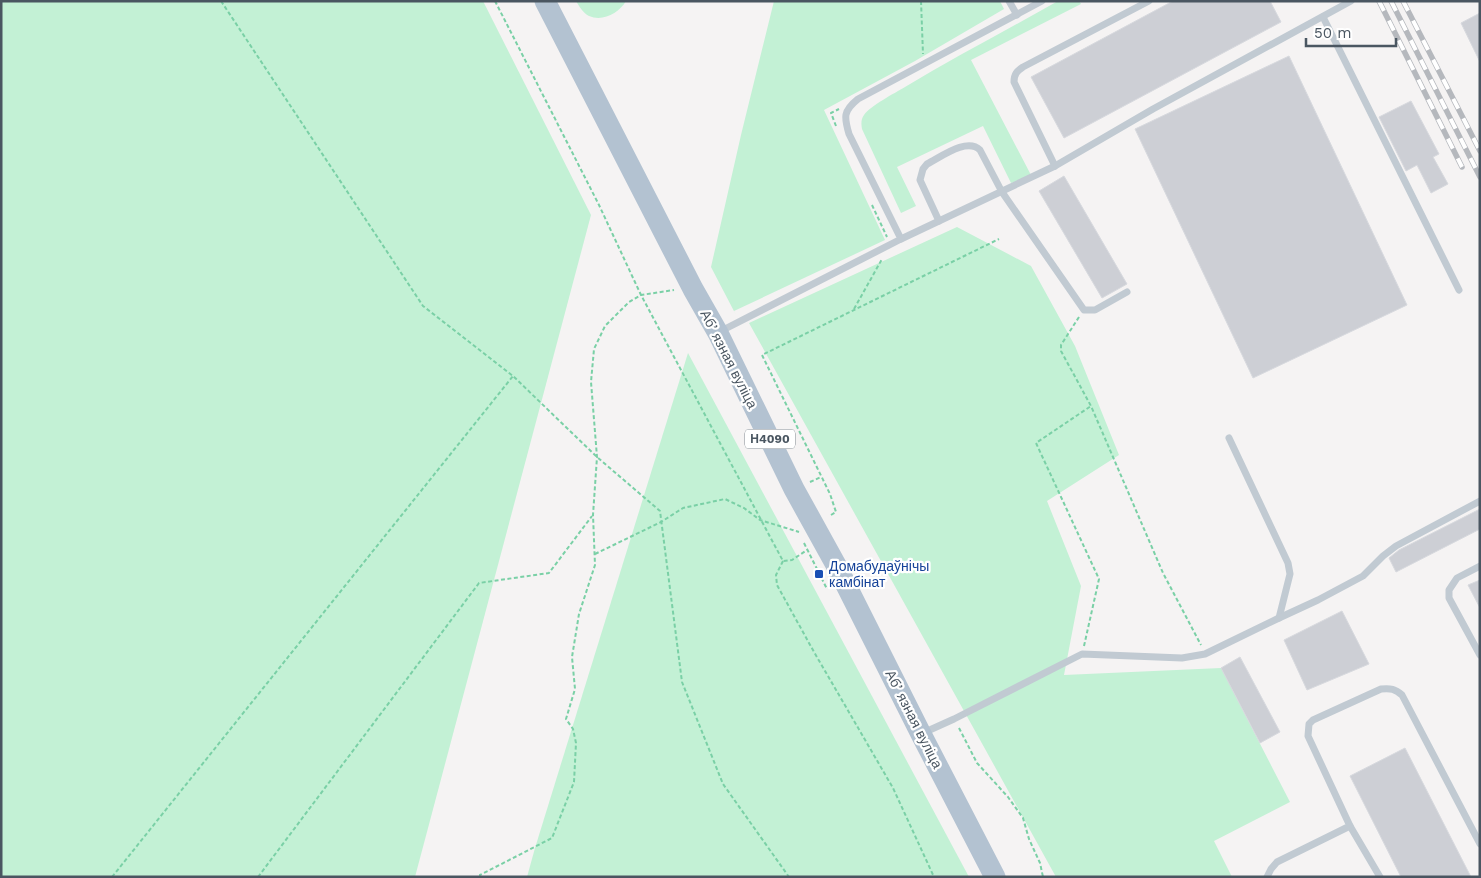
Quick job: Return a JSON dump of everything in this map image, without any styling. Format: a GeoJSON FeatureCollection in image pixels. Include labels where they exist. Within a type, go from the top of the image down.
{"type":"FeatureCollection","features":[{"type":"Feature","properties":{"kind":"main road","name":"Абʼязная вуліца"},"geometry":{"type":"LineString","coordinates":[[546,1],[693,289],[718,333],[794,489],[836,565],[995,877]]}},
{"type":"Feature","properties":{"kind":"lane"},"geometry":{"type":"LineString","coordinates":[[1009,1],[1017,15]]}},
{"type":"Feature","properties":{"kind":"lane"},"geometry":{"type":"LineString","coordinates":[[901,239],[849,134],[846,117],[849,106],[858,99],[1042,1]]}},
{"type":"Feature","properties":{"kind":"lane"},"geometry":{"type":"LineString","coordinates":[[1054,166],[1014,82],[1014,76],[1022,67],[1149,1]]}},
{"type":"Feature","properties":{"kind":"lane"},"geometry":{"type":"LineString","coordinates":[[718,333],[890,244],[1054,166],[1153,109],[1351,1]]}},
{"type":"Feature","properties":{"kind":"lane"},"geometry":{"type":"LineString","coordinates":[[1323,17],[1459,290]]}},
{"type":"Feature","properties":{"kind":"lane"},"geometry":{"type":"LineString","coordinates":[[939,221],[920,180],[922,169],[927,164],[961,147],[968,145],[976,146],[980,150],[1002,192],[1084,310],[1095,310],[1127,292]]}},
{"type":"Feature","properties":{"kind":"lane"},"geometry":{"type":"LineString","coordinates":[[1229,438],[1288,564],[1290,574],[1279,618]]}},
{"type":"Feature","properties":{"kind":"lane"},"geometry":{"type":"LineString","coordinates":[[921,734],[1082,654],[1182,658],[1206,654],[1363,576],[1396,546],[1480,501]]}},
{"type":"Feature","properties":{"kind":"lane"},"geometry":{"type":"LineString","coordinates":[[1480,566],[1457,578],[1449,590],[1449,598],[1480,655]]}},
{"type":"Feature","properties":{"kind":"lane"},"geometry":{"type":"LineString","coordinates":[[1380,877],[1350,826],[1308,736],[1309,724],[1313,720],[1381,689],[1390,688],[1397,690],[1402,695],[1480,844]]}},
{"type":"Feature","properties":{"kind":"lane"},"geometry":{"type":"LineString","coordinates":[[1268,877],[1271,869],[1277,862],[1350,826]]}},
{"type":"Feature","properties":{"kind":"path"},"geometry":{"type":"LineString","coordinates":[[221,1],[422,306],[514,376],[597,457],[660,511],[682,682],[723,784],[789,877]]}},
{"type":"Feature","properties":{"kind":"path"},"geometry":{"type":"LineString","coordinates":[[495,1],[599,205],[641,295],[783,561]]}},
{"type":"Feature","properties":{"kind":"path"},"geometry":{"type":"LineString","coordinates":[[921,1],[923,62]]}},
{"type":"Feature","properties":{"kind":"path"},"geometry":{"type":"LineString","coordinates":[[839,109],[831,113],[839,131]]}},
{"type":"Feature","properties":{"kind":"path"},"geometry":{"type":"LineString","coordinates":[[854,309],[890,244],[870,201]]}},
{"type":"Feature","properties":{"kind":"path"},"geometry":{"type":"LineString","coordinates":[[831,515],[836,512],[830,494],[762,355],[999,239]]}},
{"type":"Feature","properties":{"kind":"path"},"geometry":{"type":"LineString","coordinates":[[480,877],[480,875],[552,838],[574,782],[576,744],[573,729],[566,719],[575,689],[572,657],[579,614],[595,565],[593,515],[597,457],[590,382],[594,349],[605,326],[629,302],[641,295],[693,289]]}},
{"type":"Feature","properties":{"kind":"path"},"geometry":{"type":"LineString","coordinates":[[1084,310],[1061,345],[1061,351],[1091,406],[1162,573],[1206,654]]}},
{"type":"Feature","properties":{"kind":"path"},"geometry":{"type":"LineString","coordinates":[[112,877],[514,376]]}},
{"type":"Feature","properties":{"kind":"path"},"geometry":{"type":"LineString","coordinates":[[1082,654],[1099,579],[1036,443],[1091,406]]}},
{"type":"Feature","properties":{"kind":"path"},"geometry":{"type":"LineString","coordinates":[[594,554],[661,522],[683,508],[725,499],[744,508],[760,520],[799,532]]}},
{"type":"Feature","properties":{"kind":"path"},"geometry":{"type":"LineString","coordinates":[[258,877],[479,583],[549,573],[593,515]]}},
{"type":"Feature","properties":{"kind":"path"},"geometry":{"type":"LineString","coordinates":[[783,561],[792,560],[807,550]]}},
{"type":"Feature","properties":{"kind":"path"},"geometry":{"type":"LineString","coordinates":[[809,556],[828,589]]}},
{"type":"Feature","properties":{"kind":"path"},"geometry":{"type":"LineString","coordinates":[[783,561],[776,575],[777,585],[893,788],[934,877]]}},
{"type":"Feature","properties":{"kind":"path"},"geometry":{"type":"LineString","coordinates":[[954,719],[977,763],[1008,797],[1023,818],[1029,839],[1040,863],[1043,877]]}},
{"type":"Feature","properties":{"kind":"green space"},"geometry":{"type":"Polygon","coordinates":[[[1,1],[483,1],[591,215],[415,877],[1,877],[1,1]]]}},
{"type":"Feature","properties":{"kind":"green space"},"geometry":{"type":"Polygon","coordinates":[[[576,1],[626,1],[615,13],[605,17],[594,18],[587,15],[576,1]]]}},
{"type":"Feature","properties":{"kind":"green space"},"geometry":{"type":"Polygon","coordinates":[[[774,1],[1000,1],[1004,9],[915,61],[824,110],[885,240],[734,311],[736,315],[711,267],[774,1]]]}},
{"type":"Feature","properties":{"kind":"green space"},"geometry":{"type":"Polygon","coordinates":[[[1058,1],[1079,1],[1081,4],[971,60],[1032,177],[1011,183],[983,126],[897,167],[916,206],[901,213],[862,129],[861,122],[864,115],[889,96],[1058,1]]]}},
{"type":"Feature","properties":{"kind":"green space"},"geometry":{"type":"Polygon","coordinates":[[[957,227],[1031,266],[1075,346],[1119,455],[1047,501],[1081,586],[1064,675],[1221,668],[1290,802],[1214,841],[1232,877],[1056,877],[749,323],[957,227]]]}},
{"type":"Feature","properties":{"kind":"green space"},"geometry":{"type":"Polygon","coordinates":[[[688,353],[969,877],[527,877],[688,353]]]}},
{"type":"Feature","properties":{"kind":"building"},"geometry":{"type":"Polygon","coordinates":[[[1173,1],[1270,1],[1281,22],[1064,138],[1031,77],[1173,1]]]}},
{"type":"Feature","properties":{"kind":"building"},"geometry":{"type":"Polygon","coordinates":[[[1480,13],[1480,62],[1461,23],[1480,13]]]}},
{"type":"Feature","properties":{"kind":"building"},"geometry":{"type":"Polygon","coordinates":[[[1289,56],[1407,305],[1253,378],[1135,129],[1289,56]]]}},
{"type":"Feature","properties":{"kind":"building"},"geometry":{"type":"Polygon","coordinates":[[[1411,101],[1439,154],[1433,157],[1448,184],[1431,193],[1417,165],[1406,171],[1379,117],[1411,101]]]}},
{"type":"Feature","properties":{"kind":"building"},"geometry":{"type":"Polygon","coordinates":[[[1064,176],[1127,284],[1102,298],[1039,191],[1064,176]]]}},
{"type":"Feature","properties":{"kind":"building"},"geometry":{"type":"Polygon","coordinates":[[[1480,509],[1480,529],[1396,572],[1389,558],[1399,550],[1480,509]]]}},
{"type":"Feature","properties":{"kind":"building"},"geometry":{"type":"Polygon","coordinates":[[[1480,580],[1480,608],[1468,585],[1480,580]]]}},
{"type":"Feature","properties":{"kind":"building"},"geometry":{"type":"Polygon","coordinates":[[[1342,611],[1369,664],[1307,690],[1284,640],[1342,611]]]}},
{"type":"Feature","properties":{"kind":"building"},"geometry":{"type":"Polygon","coordinates":[[[1240,657],[1280,732],[1260,743],[1221,668],[1240,657]]]}},
{"type":"Feature","properties":{"kind":"building"},"geometry":{"type":"Polygon","coordinates":[[[1405,748],[1471,877],[1401,877],[1350,776],[1405,748]]]}},
{"type":"Feature","properties":{"kind":"railway"},"geometry":{"type":"LineString","coordinates":[[1379,1],[1462,167]]}},
{"type":"Feature","properties":{"kind":"railway"},"geometry":{"type":"LineString","coordinates":[[1391,1],[1480,177]]}},
{"type":"Feature","properties":{"kind":"railway"},"geometry":{"type":"LineString","coordinates":[[1403,1],[1480,151]]}},
{"type":"Feature","properties":{"kind":"place","name":"Домабудаўнічы камбінат"},"geometry":{"type":"Point","coordinates":[819,574]}}]}
